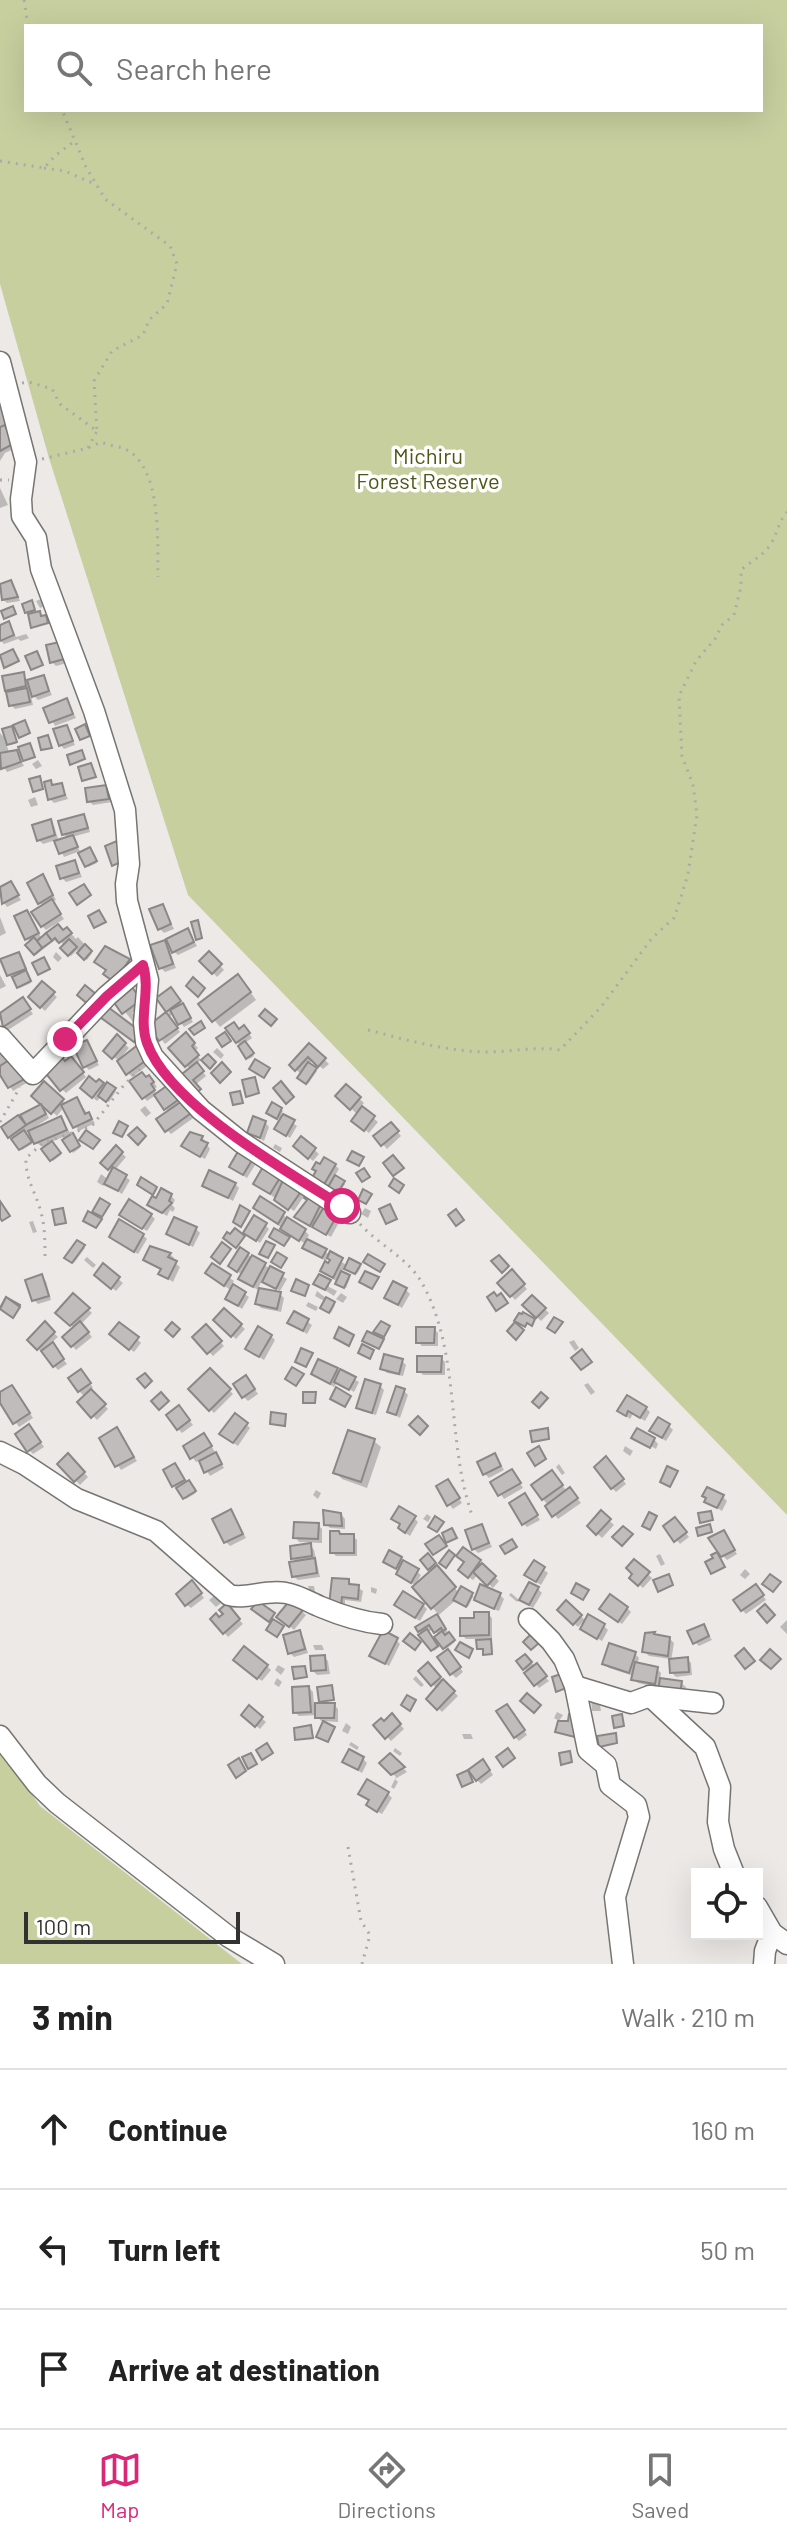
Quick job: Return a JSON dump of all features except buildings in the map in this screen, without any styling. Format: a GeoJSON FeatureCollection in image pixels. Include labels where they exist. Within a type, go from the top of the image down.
{"type":"FeatureCollection","features":[{"type":"Feature","properties":{"kind":"street"},"geometry":{"type":"LineString","coordinates":[[0,362],[26,462],[22,516],[36,538],[41,569],[94,711],[125,810],[129,864],[127,901],[148,986],[144,1033],[153,1057],[187,1097],[220,1126],[350,1213]]}},
{"type":"Feature","properties":{"kind":"street"},"geometry":{"type":"LineString","coordinates":[[0,1037],[33,1074],[107,996],[143,965]]}},
{"type":"Feature","properties":{"kind":"street"},"geometry":{"type":"LineString","coordinates":[[0,1452],[77,1499],[156,1531],[229,1595],[281,1592],[339,1614],[382,1624]]}},
{"type":"Feature","properties":{"kind":"street"},"geometry":{"type":"LineString","coordinates":[[529,1619],[564,1659],[575,1686],[588,1750],[606,1765],[610,1785],[636,1805],[639,1817],[615,1897],[623,1964]]}},
{"type":"Feature","properties":{"kind":"street"},"geometry":{"type":"LineString","coordinates":[[575,1686],[631,1703],[650,1696],[713,1703]]}},
{"type":"Feature","properties":{"kind":"street"},"geometry":{"type":"LineString","coordinates":[[650,1696],[705,1747],[720,1787],[718,1822],[732,1868]]}},
{"type":"Feature","properties":{"kind":"street"},"geometry":{"type":"LineString","coordinates":[[0,1736],[37,1784],[57,1803],[229,1937],[274,1964]]}},
{"type":"Feature","properties":{"kind":"street"},"geometry":{"type":"LineString","coordinates":[[763,1915],[780,1938],[765,1951],[764,1964]]}},
{"type":"Feature","properties":{"kind":"path"},"geometry":{"type":"LineString","coordinates":[[24,0],[28,24]]}},
{"type":"Feature","properties":{"kind":"path"},"geometry":{"type":"LineString","coordinates":[[63,112],[86,167],[105,199],[170,246],[177,264],[167,304],[149,320],[143,335],[112,351],[94,381],[97,431],[88,448]]}},
{"type":"Feature","properties":{"kind":"path"},"geometry":{"type":"LineString","coordinates":[[44,168],[76,140]]}},
{"type":"Feature","properties":{"kind":"path"},"geometry":{"type":"LineString","coordinates":[[0,161],[65,171],[97,185]]}},
{"type":"Feature","properties":{"kind":"path"},"geometry":{"type":"LineString","coordinates":[[6,386],[29,382],[52,389],[60,404],[97,431]]}},
{"type":"Feature","properties":{"kind":"path"},"geometry":{"type":"LineString","coordinates":[[26,462],[88,448],[101,442],[126,450],[143,466],[158,509],[158,577]]}},
{"type":"Feature","properties":{"kind":"path"},"geometry":{"type":"LineString","coordinates":[[368,1030],[443,1049],[516,1052],[545,1047],[560,1050],[601,1007],[652,938],[674,918],[688,874],[697,815],[693,785],[682,756],[679,696],[696,661],[715,639],[722,625],[734,615],[741,586],[741,570],[764,553],[773,540],[776,525],[787,512]]}},
{"type":"Feature","properties":{"kind":"path"},"geometry":{"type":"LineString","coordinates":[[45,1256],[44,1223],[26,1173],[26,1158],[43,1143],[92,1126],[124,1085],[153,1057]]}},
{"type":"Feature","properties":{"kind":"path"},"geometry":{"type":"LineString","coordinates":[[0,1122],[9,1103],[27,1080]]}},
{"type":"Feature","properties":{"kind":"path"},"geometry":{"type":"LineString","coordinates":[[350,1213],[422,1282],[444,1351],[459,1466],[472,1515]]}},
{"type":"Feature","properties":{"kind":"path"},"geometry":{"type":"LineString","coordinates":[[348,1847],[361,1921],[370,1935],[362,1964]]}},
{"type":"Feature","properties":{"kind":"green space","name":"Michiru Forest Reserve"},"geometry":{"type":"Polygon","coordinates":[[[0,0],[787,0],[787,1515],[188,895],[49,458],[0,284],[0,0]]]}},
{"type":"Feature","properties":{"kind":"green space"},"geometry":{"type":"Polygon","coordinates":[[[0,1750],[40,1806],[242,1964],[0,1964],[0,1750]]]}},
{"type":"Feature","properties":{"kind":"route"},"geometry":{"type":"LineString","coordinates":[[65,1039],[143,965],[148,980],[144,1023],[146,1042],[153,1057],[175,1085],[241,1142],[342,1206]]}}]}
